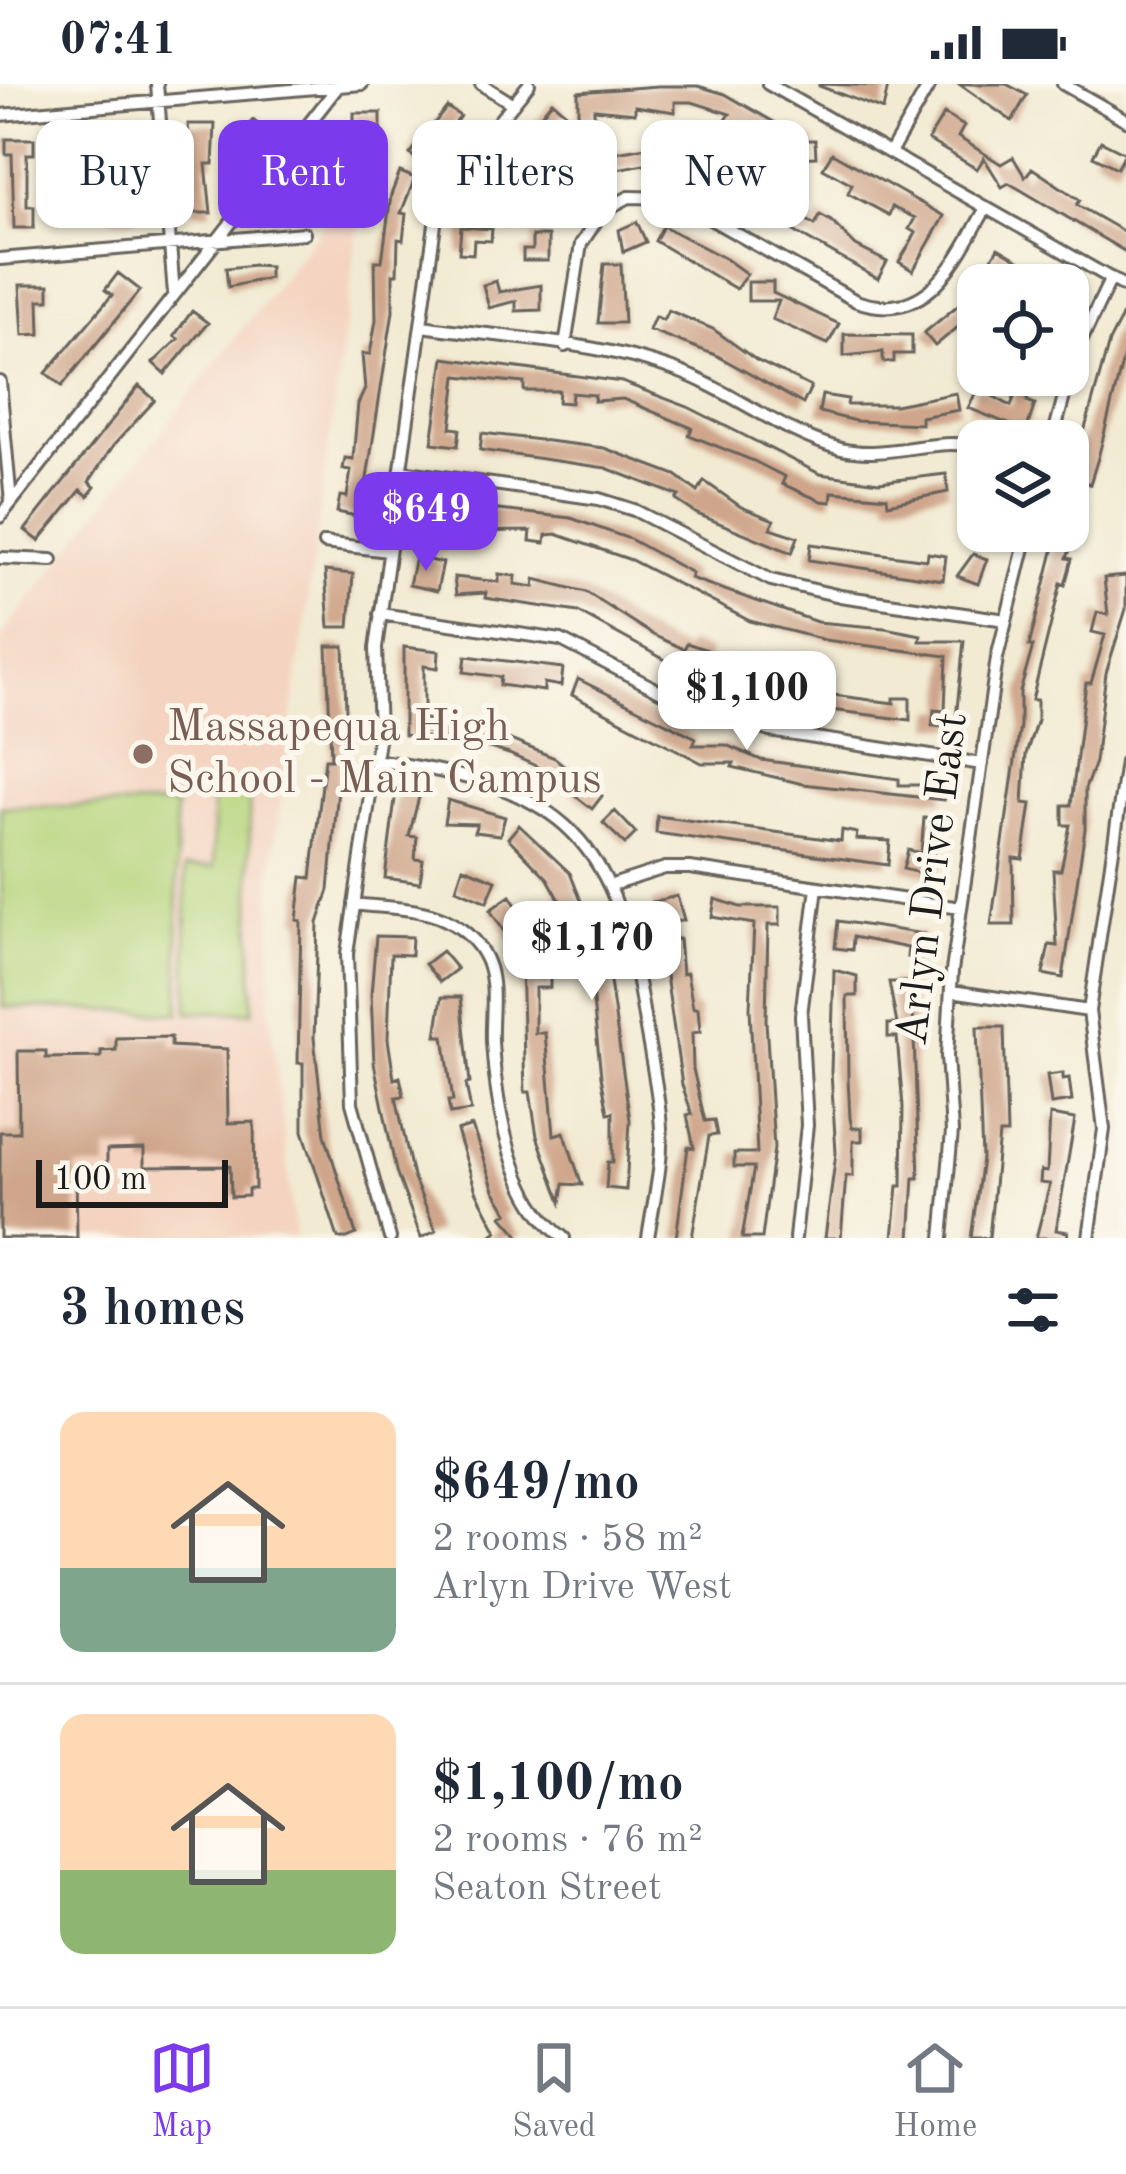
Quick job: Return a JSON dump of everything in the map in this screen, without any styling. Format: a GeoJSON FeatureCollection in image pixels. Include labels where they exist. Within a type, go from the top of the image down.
{"type":"FeatureCollection","features":[{"type":"Feature","properties":{"kind":"street"},"geometry":{"type":"LineString","coordinates":[[157,84],[174,294]]}},
{"type":"Feature","properties":{"kind":"street"},"geometry":{"type":"LineString","coordinates":[[0,115],[362,84]]}},
{"type":"Feature","properties":{"kind":"street"},"geometry":{"type":"LineString","coordinates":[[482,84],[513,104]]}},
{"type":"Feature","properties":{"kind":"street"},"geometry":{"type":"LineString","coordinates":[[390,1238],[352,1103],[345,1031],[354,904],[374,760],[380,614],[441,198],[529,84]]}},
{"type":"Feature","properties":{"kind":"street"},"geometry":{"type":"LineString","coordinates":[[768,84],[1126,287]]}},
{"type":"Feature","properties":{"kind":"street"},"geometry":{"type":"LineString","coordinates":[[890,153],[930,84]]}},
{"type":"Feature","properties":{"kind":"street"},"geometry":{"type":"LineString","coordinates":[[1063,84],[1126,120]]}},
{"type":"Feature","properties":{"kind":"street"},"geometry":{"type":"LineString","coordinates":[[0,517],[339,85]]}},
{"type":"Feature","properties":{"kind":"street"},"geometry":{"type":"LineString","coordinates":[[565,346],[581,244],[603,211],[629,197],[673,198],[856,301],[885,307],[921,299],[938,287],[986,208]]}},
{"type":"Feature","properties":{"kind":"street"},"geometry":{"type":"LineString","coordinates":[[0,259],[304,232]]}},
{"type":"Feature","properties":{"kind":"street"},"geometry":{"type":"LineString","coordinates":[[1058,420],[1076,352],[1111,278]]}},
{"type":"Feature","properties":{"kind":"street"},"geometry":{"type":"LineString","coordinates":[[422,326],[565,346],[674,370],[804,437],[844,450],[902,453],[957,445]]}},
{"type":"Feature","properties":{"kind":"street"},"geometry":{"type":"LineString","coordinates":[[0,382],[11,502]]}},
{"type":"Feature","properties":{"kind":"street"},"geometry":{"type":"LineString","coordinates":[[401,471],[599,499],[634,511],[771,580],[841,596],[1006,620]]}},
{"type":"Feature","properties":{"kind":"street"},"geometry":{"type":"LineString","coordinates":[[324,543],[388,551]]}},
{"type":"Feature","properties":{"kind":"street","name":"Arlyn Drive East"},"geometry":{"type":"LineString","coordinates":[[942,1238],[952,1132],[946,1056],[951,991],[982,764],[1006,620],[1023,552]]}},
{"type":"Feature","properties":{"kind":"street"},"geometry":{"type":"LineString","coordinates":[[0,558],[52,560]]}},
{"type":"Feature","properties":{"kind":"street"},"geometry":{"type":"LineString","coordinates":[[380,614],[561,640],[679,701],[770,731],[982,764]]}},
{"type":"Feature","properties":{"kind":"street"},"geometry":{"type":"LineString","coordinates":[[374,760],[452,771],[505,786],[568,827],[612,885],[632,942],[662,1128],[648,1238]]}},
{"type":"Feature","properties":{"kind":"street"},"geometry":{"type":"LineString","coordinates":[[1089,1238],[1104,1129],[1089,1011],[1126,762]]}},
{"type":"Feature","properties":{"kind":"street"},"geometry":{"type":"LineString","coordinates":[[612,885],[678,868],[961,908]]}},
{"type":"Feature","properties":{"kind":"street"},"geometry":{"type":"LineString","coordinates":[[795,1238],[807,1125],[801,1015],[817,887]]}},
{"type":"Feature","properties":{"kind":"street"},"geometry":{"type":"LineString","coordinates":[[354,904],[436,916],[470,936],[482,950],[491,981],[492,1043],[511,1146],[536,1209],[564,1238]]}},
{"type":"Feature","properties":{"kind":"street"},"geometry":{"type":"LineString","coordinates":[[951,991],[1089,1011]]}},
{"type":"Feature","properties":{"kind":"shaded area","name":"Massapequa High School - Main Campus"},"geometry":{"type":"Polygon","coordinates":[[[321,228],[358,228],[271,871],[270,1011],[295,1237],[0,1238],[0,638],[321,228]]]}},
{"type":"Feature","properties":{"kind":"green space"},"geometry":{"type":"Polygon","coordinates":[[[212,795],[249,795],[253,1012],[188,1012],[185,868],[214,867],[212,795]]]}},
{"type":"Feature","properties":{"kind":"green space"},"geometry":{"type":"Polygon","coordinates":[[[175,805],[180,1013],[3,1007],[0,807],[175,805]]]}},
{"type":"Feature","properties":{"kind":"building"},"geometry":{"type":"Polygon","coordinates":[[[819,84],[888,86],[883,110],[819,84]]]}},
{"type":"Feature","properties":{"kind":"building"},"geometry":{"type":"Polygon","coordinates":[[[959,84],[1006,84],[1027,95],[1012,121],[959,84]]]}},
{"type":"Feature","properties":{"kind":"building"},"geometry":{"type":"Polygon","coordinates":[[[698,86],[725,94],[770,120],[726,120],[730,114],[692,102],[675,102],[675,112],[635,106],[635,113],[594,109],[594,116],[578,116],[578,92],[698,86]]]}},
{"type":"Feature","properties":{"kind":"building"},"geometry":{"type":"Polygon","coordinates":[[[552,101],[565,112],[558,120],[537,120],[552,101]]]}},
{"type":"Feature","properties":{"kind":"building"},"geometry":{"type":"Polygon","coordinates":[[[447,107],[460,116],[457,120],[437,120],[447,107]]]}},
{"type":"Feature","properties":{"kind":"building"},"geometry":{"type":"Polygon","coordinates":[[[354,113],[381,113],[381,120],[354,120],[354,113]]]}},
{"type":"Feature","properties":{"kind":"building"},"geometry":{"type":"Polygon","coordinates":[[[944,114],[964,126],[958,137],[1001,164],[1013,157],[1025,177],[1032,168],[1080,200],[1077,205],[1126,233],[1126,252],[1009,183],[1002,187],[984,158],[977,169],[928,140],[944,114]]]}},
{"type":"Feature","properties":{"kind":"building"},"geometry":{"type":"Polygon","coordinates":[[[194,124],[215,124],[213,164],[206,164],[211,213],[194,213],[194,124]]]}},
{"type":"Feature","properties":{"kind":"building"},"geometry":{"type":"Polygon","coordinates":[[[6,139],[34,139],[34,154],[27,154],[27,206],[34,206],[34,228],[14,228],[12,154],[6,154],[6,139]]]}},
{"type":"Feature","properties":{"kind":"building"},"geometry":{"type":"Polygon","coordinates":[[[809,140],[815,140],[816,157],[809,157],[809,140]]]}},
{"type":"Feature","properties":{"kind":"building"},"geometry":{"type":"Polygon","coordinates":[[[1101,141],[1125,153],[1117,168],[1093,156],[1101,141]]]}},
{"type":"Feature","properties":{"kind":"building"},"geometry":{"type":"Polygon","coordinates":[[[641,148],[641,165],[617,169],[617,152],[641,148]]]}},
{"type":"Feature","properties":{"kind":"building"},"geometry":{"type":"Polygon","coordinates":[[[832,153],[944,216],[913,271],[899,262],[916,233],[909,229],[915,218],[892,207],[889,215],[848,193],[852,184],[823,168],[832,153]]]}},
{"type":"Feature","properties":{"kind":"building"},"geometry":{"type":"Polygon","coordinates":[[[400,172],[412,177],[401,213],[406,214],[403,240],[398,239],[393,311],[361,517],[337,512],[340,496],[347,497],[351,470],[343,469],[345,458],[353,459],[358,404],[365,389],[362,354],[370,354],[376,320],[375,261],[382,261],[391,195],[400,172]]]}},
{"type":"Feature","properties":{"kind":"building"},"geometry":{"type":"Polygon","coordinates":[[[820,215],[831,221],[856,246],[887,262],[878,279],[788,228],[809,228],[809,221],[815,225],[820,215]]]}},
{"type":"Feature","properties":{"kind":"building"},"geometry":{"type":"Polygon","coordinates":[[[637,222],[646,242],[623,252],[619,230],[637,222]]]}},
{"type":"Feature","properties":{"kind":"building"},"geometry":{"type":"Polygon","coordinates":[[[461,228],[492,229],[491,241],[474,240],[473,254],[459,253],[461,228]]]}},
{"type":"Feature","properties":{"kind":"building"},"geometry":{"type":"Polygon","coordinates":[[[662,228],[667,228],[747,274],[736,289],[655,241],[662,228]]]}},
{"type":"Feature","properties":{"kind":"building"},"geometry":{"type":"Polygon","coordinates":[[[532,236],[548,236],[548,261],[523,261],[523,250],[532,250],[532,236]]]}},
{"type":"Feature","properties":{"kind":"building"},"geometry":{"type":"Polygon","coordinates":[[[998,248],[1026,264],[988,264],[998,248]]]}},
{"type":"Feature","properties":{"kind":"building"},"geometry":{"type":"Polygon","coordinates":[[[604,264],[621,264],[624,323],[598,323],[604,264]]]}},
{"type":"Feature","properties":{"kind":"building"},"geometry":{"type":"Polygon","coordinates":[[[269,266],[269,278],[228,287],[226,268],[269,266]]]}},
{"type":"Feature","properties":{"kind":"building"},"geometry":{"type":"Polygon","coordinates":[[[118,273],[140,290],[62,386],[46,373],[112,295],[105,290],[118,273]]]}},
{"type":"Feature","properties":{"kind":"building"},"geometry":{"type":"Polygon","coordinates":[[[496,281],[499,292],[541,285],[541,310],[516,311],[516,301],[489,308],[483,285],[496,281]]]}},
{"type":"Feature","properties":{"kind":"building"},"geometry":{"type":"Polygon","coordinates":[[[748,282],[773,282],[773,293],[839,324],[828,344],[772,319],[779,301],[748,301],[748,282]]]}},
{"type":"Feature","properties":{"kind":"building"},"geometry":{"type":"Polygon","coordinates":[[[20,285],[49,285],[49,300],[39,300],[40,334],[23,335],[20,285]]]}},
{"type":"Feature","properties":{"kind":"building"},"geometry":{"type":"Polygon","coordinates":[[[957,306],[957,328],[935,346],[924,333],[957,306]]]}},
{"type":"Feature","properties":{"kind":"building"},"geometry":{"type":"Polygon","coordinates":[[[1126,309],[1126,347],[1090,484],[1087,420],[1109,342],[1126,309]]]}},
{"type":"Feature","properties":{"kind":"building"},"geometry":{"type":"Polygon","coordinates":[[[668,310],[713,329],[756,360],[811,387],[803,404],[716,355],[649,330],[655,316],[663,320],[668,310]]]}},
{"type":"Feature","properties":{"kind":"building"},"geometry":{"type":"Polygon","coordinates":[[[192,311],[208,323],[165,374],[153,363],[178,339],[174,336],[192,311]]]}},
{"type":"Feature","properties":{"kind":"building"},"geometry":{"type":"Polygon","coordinates":[[[844,334],[912,335],[912,354],[894,354],[894,362],[883,362],[883,352],[844,356],[844,334]]]}},
{"type":"Feature","properties":{"kind":"building"},"geometry":{"type":"Polygon","coordinates":[[[444,358],[622,382],[688,407],[820,474],[879,482],[946,474],[948,492],[888,504],[887,497],[832,492],[831,502],[821,501],[782,484],[785,477],[754,461],[689,435],[692,428],[623,399],[594,401],[595,395],[572,393],[571,403],[558,402],[559,391],[524,391],[524,383],[457,376],[451,428],[460,429],[458,446],[432,443],[444,358]]]}},
{"type":"Feature","properties":{"kind":"building"},"geometry":{"type":"Polygon","coordinates":[[[139,386],[155,400],[113,446],[89,482],[95,487],[88,496],[81,490],[39,541],[25,530],[139,386]]]}},
{"type":"Feature","properties":{"kind":"building"},"geometry":{"type":"Polygon","coordinates":[[[956,393],[959,410],[921,417],[921,424],[855,421],[819,412],[822,395],[848,399],[847,405],[895,405],[956,393]]]}},
{"type":"Feature","properties":{"kind":"building"},"geometry":{"type":"Polygon","coordinates":[[[974,396],[993,396],[1011,406],[1015,396],[1028,396],[1027,401],[1035,404],[1030,420],[998,420],[968,408],[974,396]]]}},
{"type":"Feature","properties":{"kind":"building"},"geometry":{"type":"Polygon","coordinates":[[[482,433],[604,448],[676,475],[698,492],[704,481],[741,507],[774,520],[771,528],[798,537],[792,553],[697,514],[676,500],[679,496],[606,468],[480,450],[482,433]]]}},
{"type":"Feature","properties":{"kind":"building"},"geometry":{"type":"Polygon","coordinates":[[[463,506],[571,518],[630,539],[692,573],[690,578],[817,622],[885,628],[921,635],[920,641],[964,641],[955,728],[932,726],[934,710],[945,711],[947,656],[825,640],[750,621],[631,560],[556,534],[546,535],[545,543],[530,541],[531,531],[461,532],[463,506]]]}},
{"type":"Feature","properties":{"kind":"building"},"geometry":{"type":"Polygon","coordinates":[[[811,544],[927,560],[928,553],[946,556],[943,580],[809,560],[811,544]]]}},
{"type":"Feature","properties":{"kind":"building"},"geometry":{"type":"Polygon","coordinates":[[[1054,552],[1069,552],[1067,558],[1072,559],[1065,585],[1061,583],[1032,700],[1037,700],[1037,720],[1026,754],[1023,803],[1031,804],[1023,859],[1013,858],[1014,925],[991,925],[1020,726],[1020,692],[1033,646],[1029,646],[1054,552]]]}},
{"type":"Feature","properties":{"kind":"building"},"geometry":{"type":"Polygon","coordinates":[[[973,554],[987,559],[978,584],[957,576],[973,554]]]}},
{"type":"Feature","properties":{"kind":"building"},"geometry":{"type":"Polygon","coordinates":[[[415,557],[443,563],[437,591],[409,585],[415,557]]]}},
{"type":"Feature","properties":{"kind":"building"},"geometry":{"type":"Polygon","coordinates":[[[325,571],[353,574],[349,627],[329,627],[325,571]]]}},
{"type":"Feature","properties":{"kind":"building"},"geometry":{"type":"Polygon","coordinates":[[[499,574],[516,576],[515,584],[534,587],[535,579],[586,592],[653,635],[684,649],[687,643],[710,651],[708,659],[749,678],[752,665],[776,671],[773,682],[817,693],[894,703],[894,698],[910,698],[910,720],[799,706],[733,689],[678,667],[578,612],[485,598],[486,593],[456,595],[454,577],[499,582],[499,574]]]}},
{"type":"Feature","properties":{"kind":"building"},"geometry":{"type":"Polygon","coordinates":[[[1126,576],[1126,609],[1106,673],[1095,762],[1085,789],[1085,829],[1063,978],[1043,974],[1049,945],[1057,946],[1053,870],[1061,870],[1070,825],[1063,825],[1063,805],[1071,805],[1086,683],[1091,683],[1105,635],[1092,632],[1097,612],[1108,615],[1104,578],[1126,576]]]}},
{"type":"Feature","properties":{"kind":"building"},"geometry":{"type":"Polygon","coordinates":[[[327,646],[344,646],[347,744],[342,744],[329,890],[318,923],[314,1038],[325,1135],[356,1234],[347,1238],[338,1238],[303,1131],[303,1063],[298,1063],[301,921],[297,920],[302,877],[311,878],[325,759],[331,759],[327,646]]]}},
{"type":"Feature","properties":{"kind":"building"},"geometry":{"type":"Polygon","coordinates":[[[404,647],[439,651],[438,668],[424,666],[424,719],[476,726],[555,758],[602,796],[592,809],[538,767],[509,754],[474,743],[404,735],[404,647]]]}},
{"type":"Feature","properties":{"kind":"building"},"geometry":{"type":"Polygon","coordinates":[[[466,656],[563,668],[561,686],[544,683],[544,691],[500,685],[501,677],[464,672],[466,656]]]}},
{"type":"Feature","properties":{"kind":"building"},"geometry":{"type":"Polygon","coordinates":[[[578,679],[696,738],[693,745],[726,745],[761,760],[899,779],[899,785],[944,785],[944,800],[803,784],[732,767],[734,763],[702,763],[572,695],[578,679]]]}},
{"type":"Feature","properties":{"kind":"building"},"geometry":{"type":"Polygon","coordinates":[[[396,791],[420,793],[409,836],[417,837],[415,859],[423,860],[420,883],[385,878],[396,791]]]}},
{"type":"Feature","properties":{"kind":"building"},"geometry":{"type":"Polygon","coordinates":[[[448,800],[505,817],[500,835],[474,832],[477,824],[444,823],[448,800]]]}},
{"type":"Feature","properties":{"kind":"building"},"geometry":{"type":"Polygon","coordinates":[[[615,811],[636,833],[625,844],[603,823],[615,811]]]}},
{"type":"Feature","properties":{"kind":"building"},"geometry":{"type":"Polygon","coordinates":[[[657,816],[841,841],[842,830],[857,833],[856,839],[890,841],[888,865],[656,833],[657,816]]]}},
{"type":"Feature","properties":{"kind":"building"},"geometry":{"type":"Polygon","coordinates":[[[924,818],[940,820],[931,876],[903,869],[908,850],[921,853],[924,818]]]}},
{"type":"Feature","properties":{"kind":"building"},"geometry":{"type":"Polygon","coordinates":[[[519,825],[570,873],[608,968],[630,1120],[626,1190],[606,1188],[608,1162],[613,1162],[613,1112],[608,1113],[601,1076],[591,983],[596,982],[582,951],[587,949],[548,879],[508,838],[519,825]]]}},
{"type":"Feature","properties":{"kind":"building"},"geometry":{"type":"Polygon","coordinates":[[[463,867],[496,880],[487,902],[456,889],[463,867]]]}},
{"type":"Feature","properties":{"kind":"building"},"geometry":{"type":"Polygon","coordinates":[[[510,896],[540,943],[520,956],[490,910],[510,896]]]}},
{"type":"Feature","properties":{"kind":"building"},"geometry":{"type":"Polygon","coordinates":[[[677,896],[684,920],[667,924],[665,917],[656,920],[652,902],[677,896]]]}},
{"type":"Feature","properties":{"kind":"building"},"geometry":{"type":"Polygon","coordinates":[[[715,899],[740,907],[780,907],[780,925],[768,925],[766,1021],[774,1148],[762,1238],[742,1238],[754,1167],[734,1167],[734,1153],[757,1153],[750,1008],[754,924],[712,917],[715,899]]]}},
{"type":"Feature","properties":{"kind":"building"},"geometry":{"type":"Polygon","coordinates":[[[838,921],[924,934],[922,959],[907,957],[908,948],[853,937],[852,950],[835,948],[838,921]]]}},
{"type":"Feature","properties":{"kind":"building"},"geometry":{"type":"Polygon","coordinates":[[[376,936],[412,937],[411,955],[391,954],[388,1039],[394,1079],[400,1077],[404,1096],[396,1097],[413,1177],[436,1231],[421,1238],[396,1171],[374,1063],[371,994],[376,936]]]}},
{"type":"Feature","properties":{"kind":"building"},"geometry":{"type":"Polygon","coordinates":[[[679,939],[682,974],[687,973],[693,1008],[698,1008],[700,1032],[692,1033],[693,1069],[705,1121],[714,1120],[717,1135],[709,1136],[692,1238],[676,1238],[688,1147],[694,1148],[661,941],[679,939]]]}},
{"type":"Feature","properties":{"kind":"building"},"geometry":{"type":"Polygon","coordinates":[[[442,951],[457,969],[440,982],[425,964],[442,951]]]}},
{"type":"Feature","properties":{"kind":"building"},"geometry":{"type":"Polygon","coordinates":[[[521,963],[539,963],[539,973],[550,973],[550,988],[535,988],[535,1033],[545,1033],[554,1135],[564,1132],[582,1185],[564,1184],[561,1202],[537,1136],[530,1092],[525,1092],[521,963]]]}},
{"type":"Feature","properties":{"kind":"building"},"geometry":{"type":"Polygon","coordinates":[[[834,970],[857,976],[857,996],[847,996],[848,1079],[852,1128],[862,1128],[862,1141],[853,1141],[853,1176],[846,1176],[841,1238],[825,1238],[836,1153],[831,1072],[834,970]]]}},
{"type":"Feature","properties":{"kind":"building"},"geometry":{"type":"Polygon","coordinates":[[[889,982],[912,982],[919,1178],[914,1178],[910,1238],[893,1238],[898,1186],[902,1186],[903,1107],[897,1037],[888,1037],[888,1024],[897,1024],[889,982]]]}},
{"type":"Feature","properties":{"kind":"building"},"geometry":{"type":"Polygon","coordinates":[[[442,997],[461,997],[471,1111],[450,1114],[448,1101],[453,1101],[444,1036],[436,1036],[442,997]]]}},
{"type":"Feature","properties":{"kind":"building"},"geometry":{"type":"Polygon","coordinates":[[[977,1027],[1004,1027],[1007,1134],[999,1134],[989,1238],[971,1238],[982,1159],[977,1027]]]}},
{"type":"Feature","properties":{"kind":"building"},"geometry":{"type":"Polygon","coordinates":[[[171,1037],[171,1046],[227,1049],[228,1123],[254,1122],[255,1189],[248,1189],[248,1196],[231,1197],[230,1166],[144,1167],[144,1149],[107,1150],[107,1168],[76,1168],[77,1238],[0,1238],[0,1132],[19,1132],[18,1051],[46,1051],[46,1058],[101,1057],[101,1051],[116,1050],[116,1038],[171,1037]]]}},
{"type":"Feature","properties":{"kind":"building"},"geometry":{"type":"Polygon","coordinates":[[[1063,1073],[1063,1079],[1069,1078],[1072,1101],[1051,1104],[1047,1075],[1063,1073]]]}},
{"type":"Feature","properties":{"kind":"building"},"geometry":{"type":"Polygon","coordinates":[[[1050,1115],[1075,1119],[1056,1230],[1068,1232],[1067,1238],[1036,1238],[1050,1184],[1040,1183],[1041,1171],[1047,1172],[1050,1115]]]}},
{"type":"Feature","properties":{"kind":"building"},"geometry":{"type":"Polygon","coordinates":[[[472,1126],[494,1190],[508,1213],[502,1216],[521,1238],[488,1238],[497,1231],[476,1191],[457,1131],[472,1126]]]}},
{"type":"Feature","properties":{"kind":"place","name":"Massapequa High School - Main Campus"},"geometry":{"type":"Point","coordinates":[143,754]}}]}
